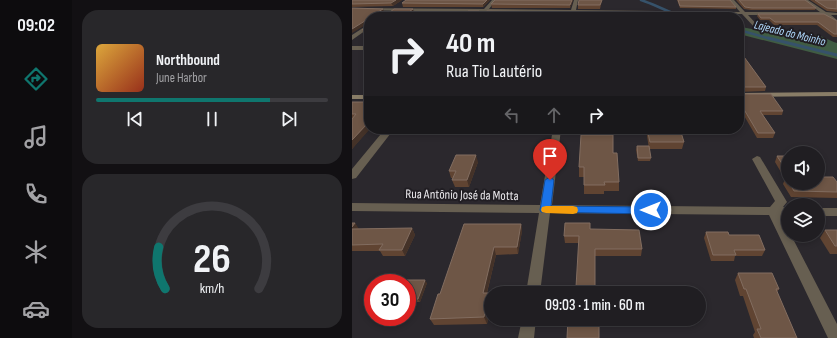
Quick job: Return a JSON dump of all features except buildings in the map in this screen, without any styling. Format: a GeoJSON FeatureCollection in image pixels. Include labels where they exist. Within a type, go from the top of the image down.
{"type":"FeatureCollection","features":[{"type":"Feature","properties":{"kind":"street"},"geometry":{"type":"LineString","coordinates":[[486,11],[494,0]]}},
{"type":"Feature","properties":{"kind":"street"},"geometry":{"type":"LineString","coordinates":[[573,11],[576,0]]}},
{"type":"Feature","properties":{"kind":"street"},"geometry":{"type":"LineString","coordinates":[[732,0],[743,12]]}},
{"type":"Feature","properties":{"kind":"street"},"geometry":{"type":"LineString","coordinates":[[805,0],[837,22]]}},
{"type":"Feature","properties":{"kind":"street"},"geometry":{"type":"LineString","coordinates":[[390,12],[400,5]]}},
{"type":"Feature","properties":{"kind":"street"},"geometry":{"type":"LineString","coordinates":[[352,9],[590,12]]}},
{"type":"Feature","properties":{"kind":"street"},"geometry":{"type":"LineString","coordinates":[[744,12],[837,14]]}},
{"type":"Feature","properties":{"kind":"street"},"geometry":{"type":"LineString","coordinates":[[744,13],[758,28]]}},
{"type":"Feature","properties":{"kind":"street"},"geometry":{"type":"LineString","coordinates":[[352,38],[364,30]]}},
{"type":"Feature","properties":{"kind":"street"},"geometry":{"type":"LineString","coordinates":[[352,48],[364,48]]}},
{"type":"Feature","properties":{"kind":"street"},"geometry":{"type":"LineString","coordinates":[[744,95],[837,94]]}},
{"type":"Feature","properties":{"kind":"street"},"geometry":{"type":"LineString","coordinates":[[352,97],[364,97]]}},
{"type":"Feature","properties":{"kind":"street"},"geometry":{"type":"LineString","coordinates":[[352,176],[386,134]]}},
{"type":"Feature","properties":{"kind":"street"},"geometry":{"type":"LineString","coordinates":[[534,286],[556,134]]}},
{"type":"Feature","properties":{"kind":"street"},"geometry":{"type":"LineString","coordinates":[[757,159],[780,202],[773,211],[836,338]]}},
{"type":"Feature","properties":{"kind":"street","name":"Rua Antônio José da Motta"},"geometry":{"type":"LineString","coordinates":[[352,207],[545,210],[781,211]]}},
{"type":"Feature","properties":{"kind":"street"},"geometry":{"type":"LineString","coordinates":[[825,212],[837,212]]}},
{"type":"Feature","properties":{"kind":"street"},"geometry":{"type":"LineString","coordinates":[[526,338],[528,326]]}},
{"type":"Feature","properties":{"kind":"green space"},"geometry":{"type":"Polygon","coordinates":[[[744,28],[805,40],[815,41],[809,36],[819,36],[837,43],[837,59],[744,35],[744,28]]]}},
{"type":"Feature","properties":{"kind":"waterway","name":"Lajeado do Moinho"},"geometry":{"type":"LineString","coordinates":[[641,0],[671,12]]}},
{"type":"Feature","properties":{"kind":"waterway","name":"Lajeado do Moinho"},"geometry":{"type":"LineString","coordinates":[[744,31],[771,39]]}},
{"type":"Feature","properties":{"kind":"waterway","name":"Lajeado do Moinho"},"geometry":{"type":"LineString","coordinates":[[768,38],[837,55]]}},
{"type":"Feature","properties":{"kind":"slow traffic"},"geometry":{"type":"LineString","coordinates":[[546,210],[573,210]]}},
{"type":"Feature","properties":{"kind":"route"},"geometry":{"type":"LineString","coordinates":[[550,180],[545,210],[651,210]]}}]}
